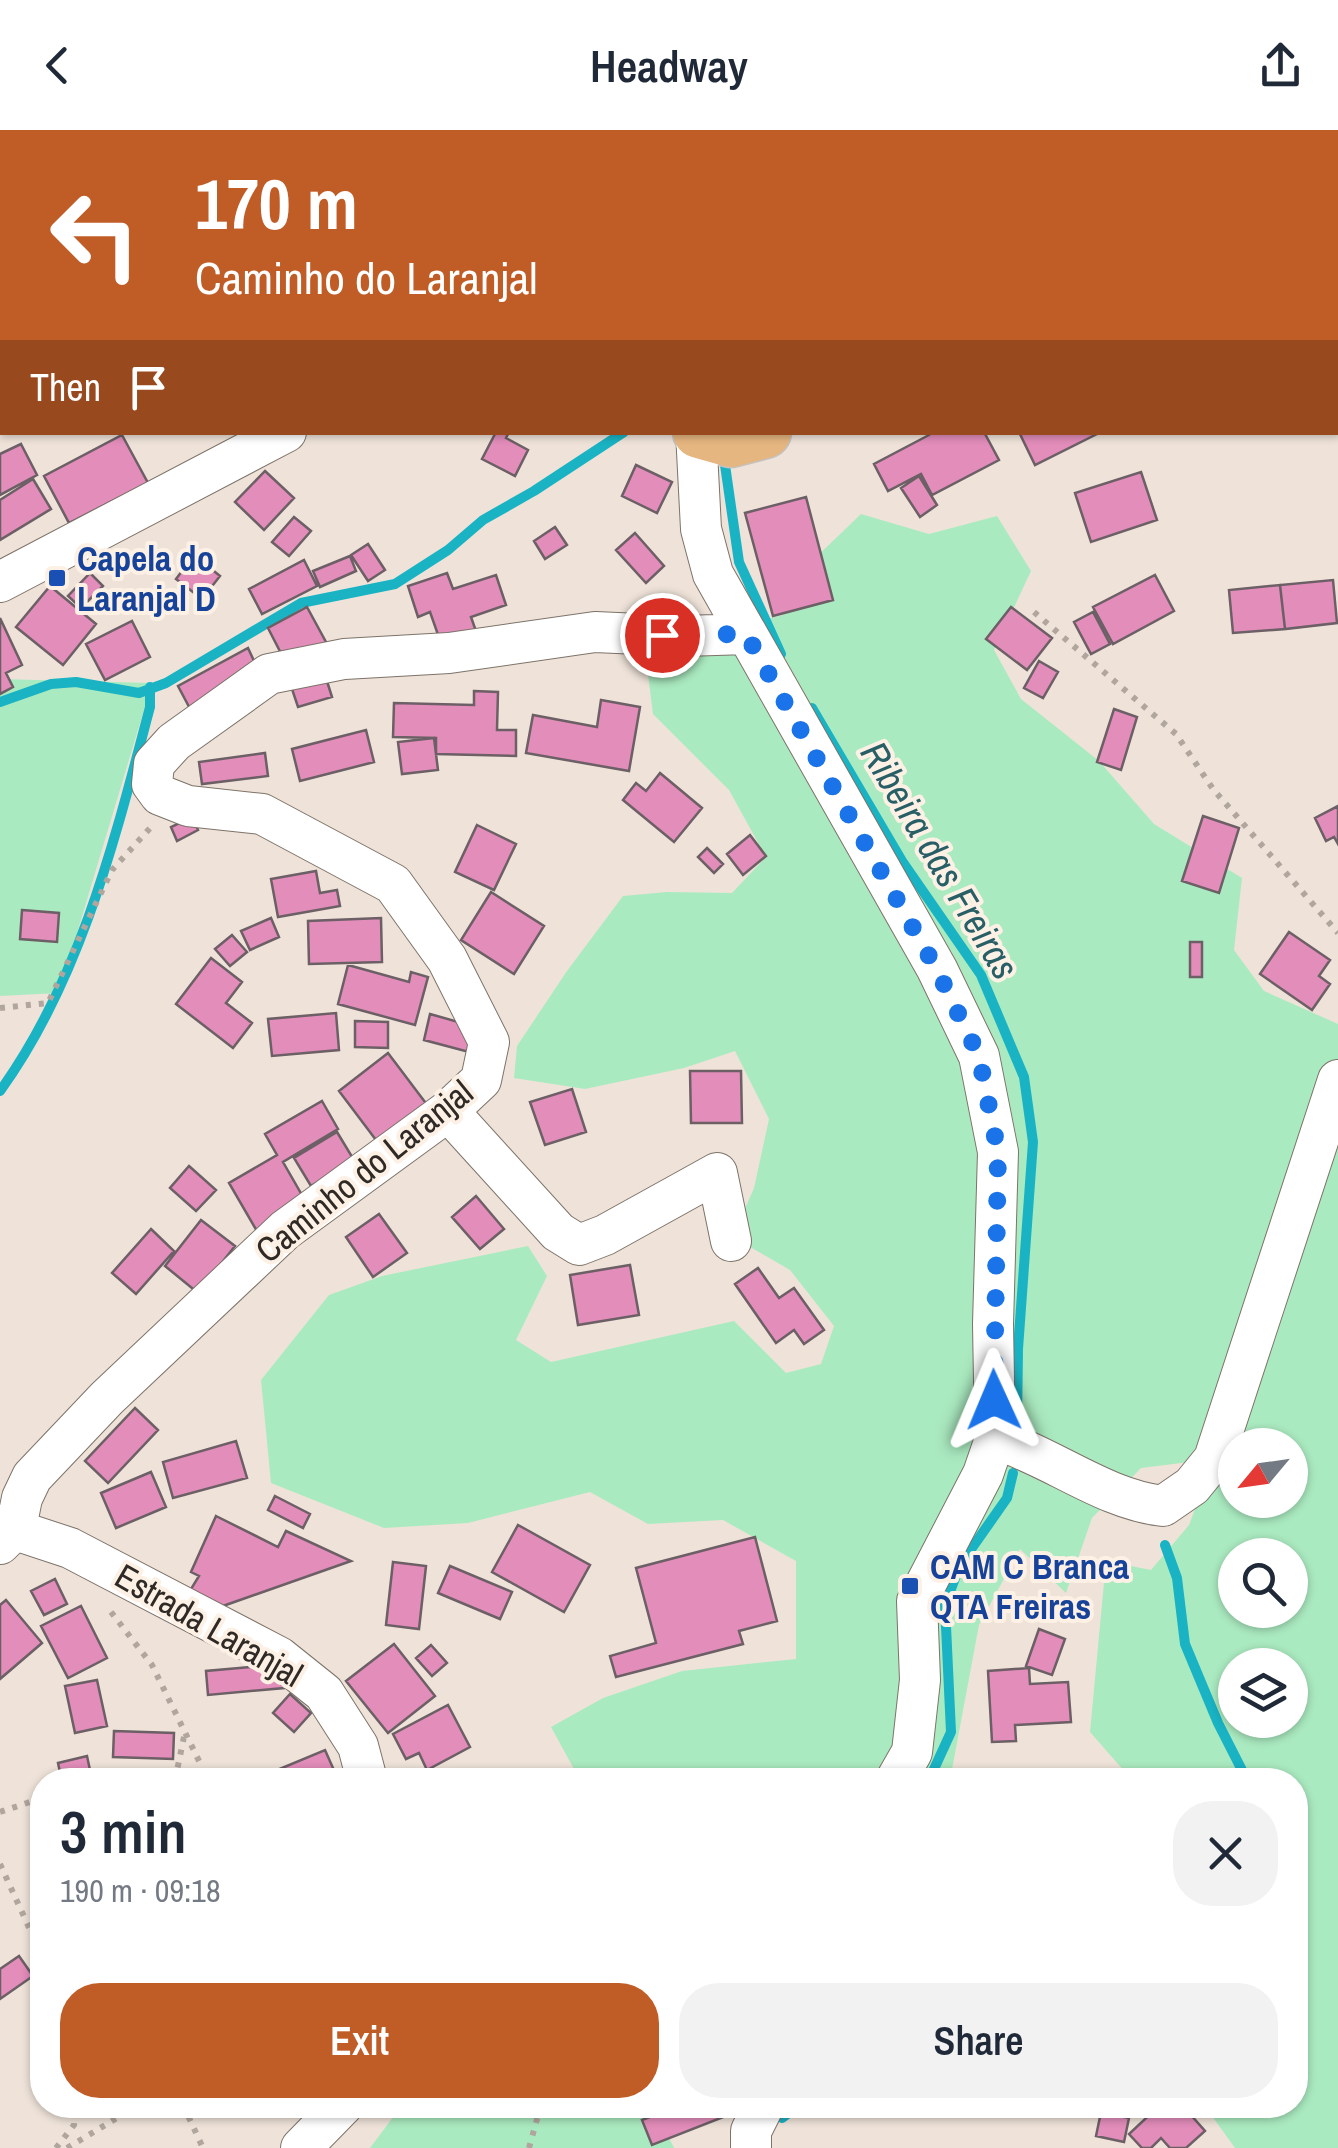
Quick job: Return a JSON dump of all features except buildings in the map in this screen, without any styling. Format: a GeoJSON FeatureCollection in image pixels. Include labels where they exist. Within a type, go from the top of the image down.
{"type":"FeatureCollection","features":[{"type":"Feature","properties":{"kind":"main road"},"geometry":{"type":"LineString","coordinates":[[709,435],[731,441],[754,435]]}},
{"type":"Feature","properties":{"kind":"street"},"geometry":{"type":"LineString","coordinates":[[0,582],[280,435]]}},
{"type":"Feature","properties":{"kind":"street"},"geometry":{"type":"LineString","coordinates":[[698,435],[701,529],[712,574],[937,970],[979,1056],[998,1152],[993,1324],[1011,1444]]}},
{"type":"Feature","properties":{"kind":"street"},"geometry":{"type":"LineString","coordinates":[[181,804],[160,795],[152,784],[154,764],[174,742],[269,674],[344,660],[449,652],[596,632],[746,634]]}},
{"type":"Feature","properties":{"kind":"street","name":"Caminho do Laranjal"},"geometry":{"type":"LineString","coordinates":[[5,1532],[32,1477],[108,1398],[284,1230],[448,1111],[481,1080],[489,1042],[447,959],[393,884],[262,814],[181,804]]}},
{"type":"Feature","properties":{"kind":"street"},"geometry":{"type":"LineString","coordinates":[[1011,1444],[1133,1503],[1163,1506],[1192,1486],[1214,1459],[1338,1080]]}},
{"type":"Feature","properties":{"kind":"street"},"geometry":{"type":"LineString","coordinates":[[448,1111],[558,1232],[579,1245],[605,1235],[717,1172],[731,1241]]}},
{"type":"Feature","properties":{"kind":"street"},"geometry":{"type":"LineString","coordinates":[[903,1768],[912,1752],[920,1680],[917,1602],[982,1474],[1011,1444]]}},
{"type":"Feature","properties":{"kind":"street","name":"Estrada Laranjal"},"geometry":{"type":"LineString","coordinates":[[5,1532],[70,1548],[279,1657],[324,1693],[358,1746],[364,1768]]}},
{"type":"Feature","properties":{"kind":"street"},"geometry":{"type":"LineString","coordinates":[[301,2148],[330,2118]]}},
{"type":"Feature","properties":{"kind":"street"},"geometry":{"type":"LineString","coordinates":[[751,2148],[751,2132],[758,2118]]}},
{"type":"Feature","properties":{"kind":"path"},"geometry":{"type":"LineString","coordinates":[[1034,612],[1176,734],[1214,790],[1338,933]]}},
{"type":"Feature","properties":{"kind":"path"},"geometry":{"type":"LineString","coordinates":[[0,1008],[48,1003],[112,870],[181,804]]}},
{"type":"Feature","properties":{"kind":"path"},"geometry":{"type":"LineString","coordinates":[[105,1604],[152,1665],[202,1768]]}},
{"type":"Feature","properties":{"kind":"path"},"geometry":{"type":"LineString","coordinates":[[178,1768],[185,1732]]}},
{"type":"Feature","properties":{"kind":"path"},"geometry":{"type":"LineString","coordinates":[[0,1812],[30,1802]]}},
{"type":"Feature","properties":{"kind":"path"},"geometry":{"type":"LineString","coordinates":[[0,1864],[30,1930]]}},
{"type":"Feature","properties":{"kind":"path"},"geometry":{"type":"LineString","coordinates":[[56,2148],[74,2118]]}},
{"type":"Feature","properties":{"kind":"path"},"geometry":{"type":"LineString","coordinates":[[68,2148],[117,2118]]}},
{"type":"Feature","properties":{"kind":"path"},"geometry":{"type":"LineString","coordinates":[[189,2118],[204,2148]]}},
{"type":"Feature","properties":{"kind":"path"},"geometry":{"type":"LineString","coordinates":[[529,2148],[537,2118]]}},
{"type":"Feature","properties":{"kind":"green space"},"geometry":{"type":"Polygon","coordinates":[[[861,514],[929,534],[997,516],[1031,571],[994,650],[1021,699],[1099,761],[1154,824],[1242,878],[1234,950],[1264,991],[1338,1024],[1338,2148],[1235,2148],[1213,2118],[1308,2118],[1308,1768],[1122,1768],[1090,1732],[1106,1561],[1151,1570],[1189,1525],[1214,1459],[1141,1468],[1092,1518],[1066,1593],[1020,1549],[979,1625],[952,1768],[573,1768],[551,1727],[603,1698],[682,1671],[796,1659],[796,1561],[723,1520],[648,1524],[590,1492],[468,1523],[384,1528],[271,1483],[261,1380],[329,1295],[382,1276],[528,1246],[547,1276],[516,1340],[551,1362],[734,1321],[786,1373],[821,1364],[834,1326],[790,1270],[745,1244],[742,1215],[754,1188],[769,1119],[735,1051],[684,1068],[585,1089],[514,1078],[517,1046],[623,896],[732,893],[766,857],[729,790],[653,714],[647,666],[706,634],[783,615],[811,562],[861,514]]]}},
{"type":"Feature","properties":{"kind":"green space"},"geometry":{"type":"Polygon","coordinates":[[[0,679],[152,683],[59,993],[0,996],[0,679]]]}},
{"type":"Feature","properties":{"kind":"green space"},"geometry":{"type":"Polygon","coordinates":[[[392,2118],[659,2118],[674,2148],[370,2148],[392,2118]]]}},
{"type":"Feature","properties":{"kind":"waterway","name":"Ribeira das Freiras"},"geometry":{"type":"LineString","coordinates":[[0,702],[51,684],[76,682],[139,693],[166,683],[301,603],[395,584],[448,550],[483,520],[619,435]]}},
{"type":"Feature","properties":{"kind":"waterway","name":"Ribeira das Freiras"},"geometry":{"type":"LineString","coordinates":[[725,465],[739,562],[781,654]]}},
{"type":"Feature","properties":{"kind":"waterway"},"geometry":{"type":"LineString","coordinates":[[0,1091],[28,1048],[74,955],[109,857],[150,707],[150,687]]}},
{"type":"Feature","properties":{"kind":"waterway","name":"Ribeira das Freiras"},"geometry":{"type":"LineString","coordinates":[[812,708],[902,861],[981,975],[1024,1077],[1033,1142],[1018,1349],[1017,1423]]}},
{"type":"Feature","properties":{"kind":"waterway","name":"Ribeira das Freiras"},"geometry":{"type":"LineString","coordinates":[[934,1768],[951,1732],[945,1605],[960,1565],[1007,1498],[1013,1473]]}},
{"type":"Feature","properties":{"kind":"waterway","name":"Ribeira das Freiras"},"geometry":{"type":"LineString","coordinates":[[1165,1545],[1177,1578],[1185,1644],[1241,1768]]}},
{"type":"Feature","properties":{"kind":"place","name":"Capela do Laranjal D"},"geometry":{"type":"Point","coordinates":[57,578]}},
{"type":"Feature","properties":{"kind":"place","name":"CAM C Branca QTA Freiras"},"geometry":{"type":"Point","coordinates":[910,1586]}},
{"type":"Feature","properties":{"kind":"route"},"geometry":{"type":"LineString","coordinates":[[662,635],[746,634],[937,970],[979,1056],[998,1152],[994,1400]]}}]}
